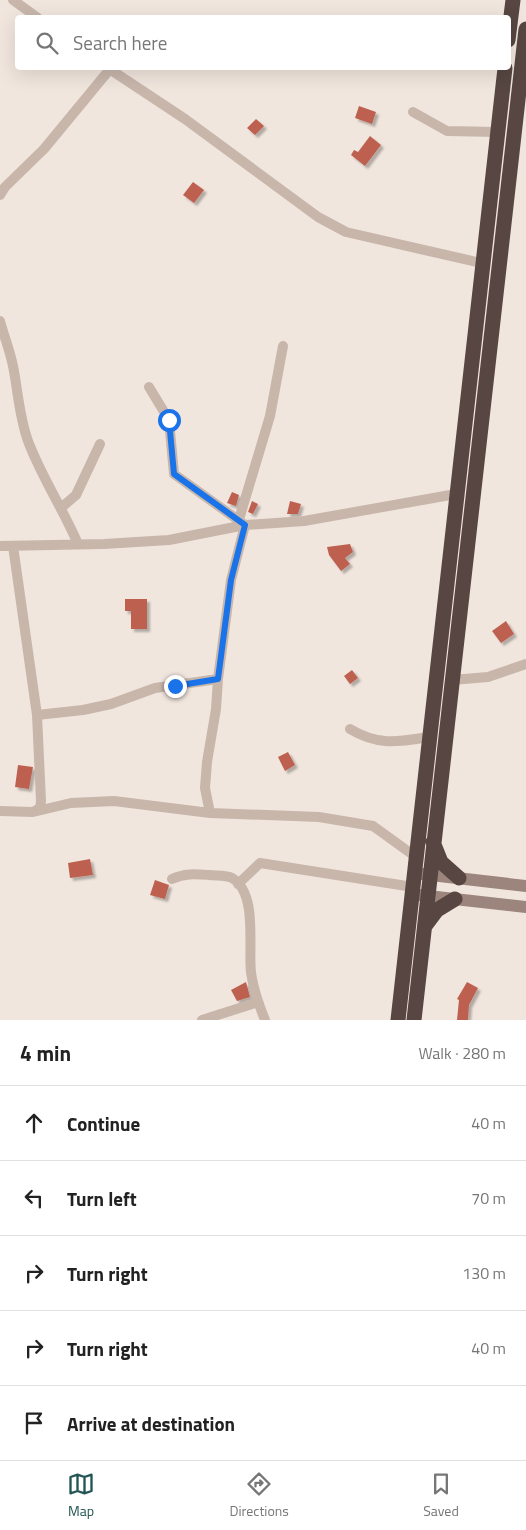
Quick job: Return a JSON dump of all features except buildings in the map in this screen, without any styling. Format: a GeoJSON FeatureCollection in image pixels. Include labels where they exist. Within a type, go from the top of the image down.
{"type":"FeatureCollection","features":[{"type":"Feature","properties":{"kind":"highway"},"geometry":{"type":"LineString","coordinates":[[511,16],[513,0]]}},
{"type":"Feature","properties":{"kind":"highway"},"geometry":{"type":"LineString","coordinates":[[417,882],[433,841],[526,29]]}},
{"type":"Feature","properties":{"kind":"highway"},"geometry":{"type":"LineString","coordinates":[[398,1020],[417,882],[416,857],[481,263],[505,70]]}},
{"type":"Feature","properties":{"kind":"highway"},"geometry":{"type":"LineString","coordinates":[[433,841],[441,862],[459,878]]}},
{"type":"Feature","properties":{"kind":"highway"},"geometry":{"type":"LineString","coordinates":[[414,1020],[428,896],[417,882]]}},
{"type":"Feature","properties":{"kind":"highway"},"geometry":{"type":"LineString","coordinates":[[424,928],[438,910],[455,899]]}},
{"type":"Feature","properties":{"kind":"main road"},"geometry":{"type":"LineString","coordinates":[[417,882],[459,878],[526,886]]}},
{"type":"Feature","properties":{"kind":"main road"},"geometry":{"type":"LineString","coordinates":[[417,882],[428,896],[526,907]]}},
{"type":"Feature","properties":{"kind":"street"},"geometry":{"type":"LineString","coordinates":[[13,0],[34,15]]}},
{"type":"Feature","properties":{"kind":"street"},"geometry":{"type":"LineString","coordinates":[[0,195],[5,187],[44,149],[107,70]]}},
{"type":"Feature","properties":{"kind":"street"},"geometry":{"type":"LineString","coordinates":[[112,70],[185,119],[318,217],[334,226],[346,232],[481,263]]}},
{"type":"Feature","properties":{"kind":"street"},"geometry":{"type":"LineString","coordinates":[[413,112],[447,131],[497,132]]}},
{"type":"Feature","properties":{"kind":"street"},"geometry":{"type":"LineString","coordinates":[[0,321],[12,364],[21,417],[28,439],[37,463],[62,507],[78,544]]}},
{"type":"Feature","properties":{"kind":"street"},"geometry":{"type":"LineString","coordinates":[[210,814],[205,788],[207,762],[216,709],[231,580],[240,524],[270,416],[283,346]]}},
{"type":"Feature","properties":{"kind":"street"},"geometry":{"type":"LineString","coordinates":[[149,387],[169,420],[174,474],[240,524]]}},
{"type":"Feature","properties":{"kind":"street"},"geometry":{"type":"LineString","coordinates":[[62,507],[76,495],[100,444]]}},
{"type":"Feature","properties":{"kind":"street"},"geometry":{"type":"LineString","coordinates":[[0,546],[169,540],[240,524],[304,521],[456,494]]}},
{"type":"Feature","properties":{"kind":"street"},"geometry":{"type":"LineString","coordinates":[[13,546],[37,715],[41,802],[40,808],[33,812]]}},
{"type":"Feature","properties":{"kind":"street"},"geometry":{"type":"LineString","coordinates":[[452,680],[488,677],[526,664]]}},
{"type":"Feature","properties":{"kind":"street"},"geometry":{"type":"LineString","coordinates":[[37,715],[83,710],[111,704],[155,688],[218,679]]}},
{"type":"Feature","properties":{"kind":"street"},"geometry":{"type":"LineString","coordinates":[[350,730],[377,742],[400,742],[429,737]]}},
{"type":"Feature","properties":{"kind":"street"},"geometry":{"type":"LineString","coordinates":[[0,811],[33,812],[71,803],[114,801],[210,814],[319,817],[373,826],[416,857]]}},
{"type":"Feature","properties":{"kind":"street"},"geometry":{"type":"LineString","coordinates":[[238,884],[260,864],[417,882]]}},
{"type":"Feature","properties":{"kind":"street"},"geometry":{"type":"LineString","coordinates":[[172,879],[184,874],[218,876],[230,877],[238,884],[248,903],[251,973],[258,1002],[265,1020]]}},
{"type":"Feature","properties":{"kind":"street"},"geometry":{"type":"LineString","coordinates":[[202,1020],[258,1002]]}},
{"type":"Feature","properties":{"kind":"route"},"geometry":{"type":"LineString","coordinates":[[169,420],[174,474],[245,525],[231,580],[218,679],[175,686]]}}]}
